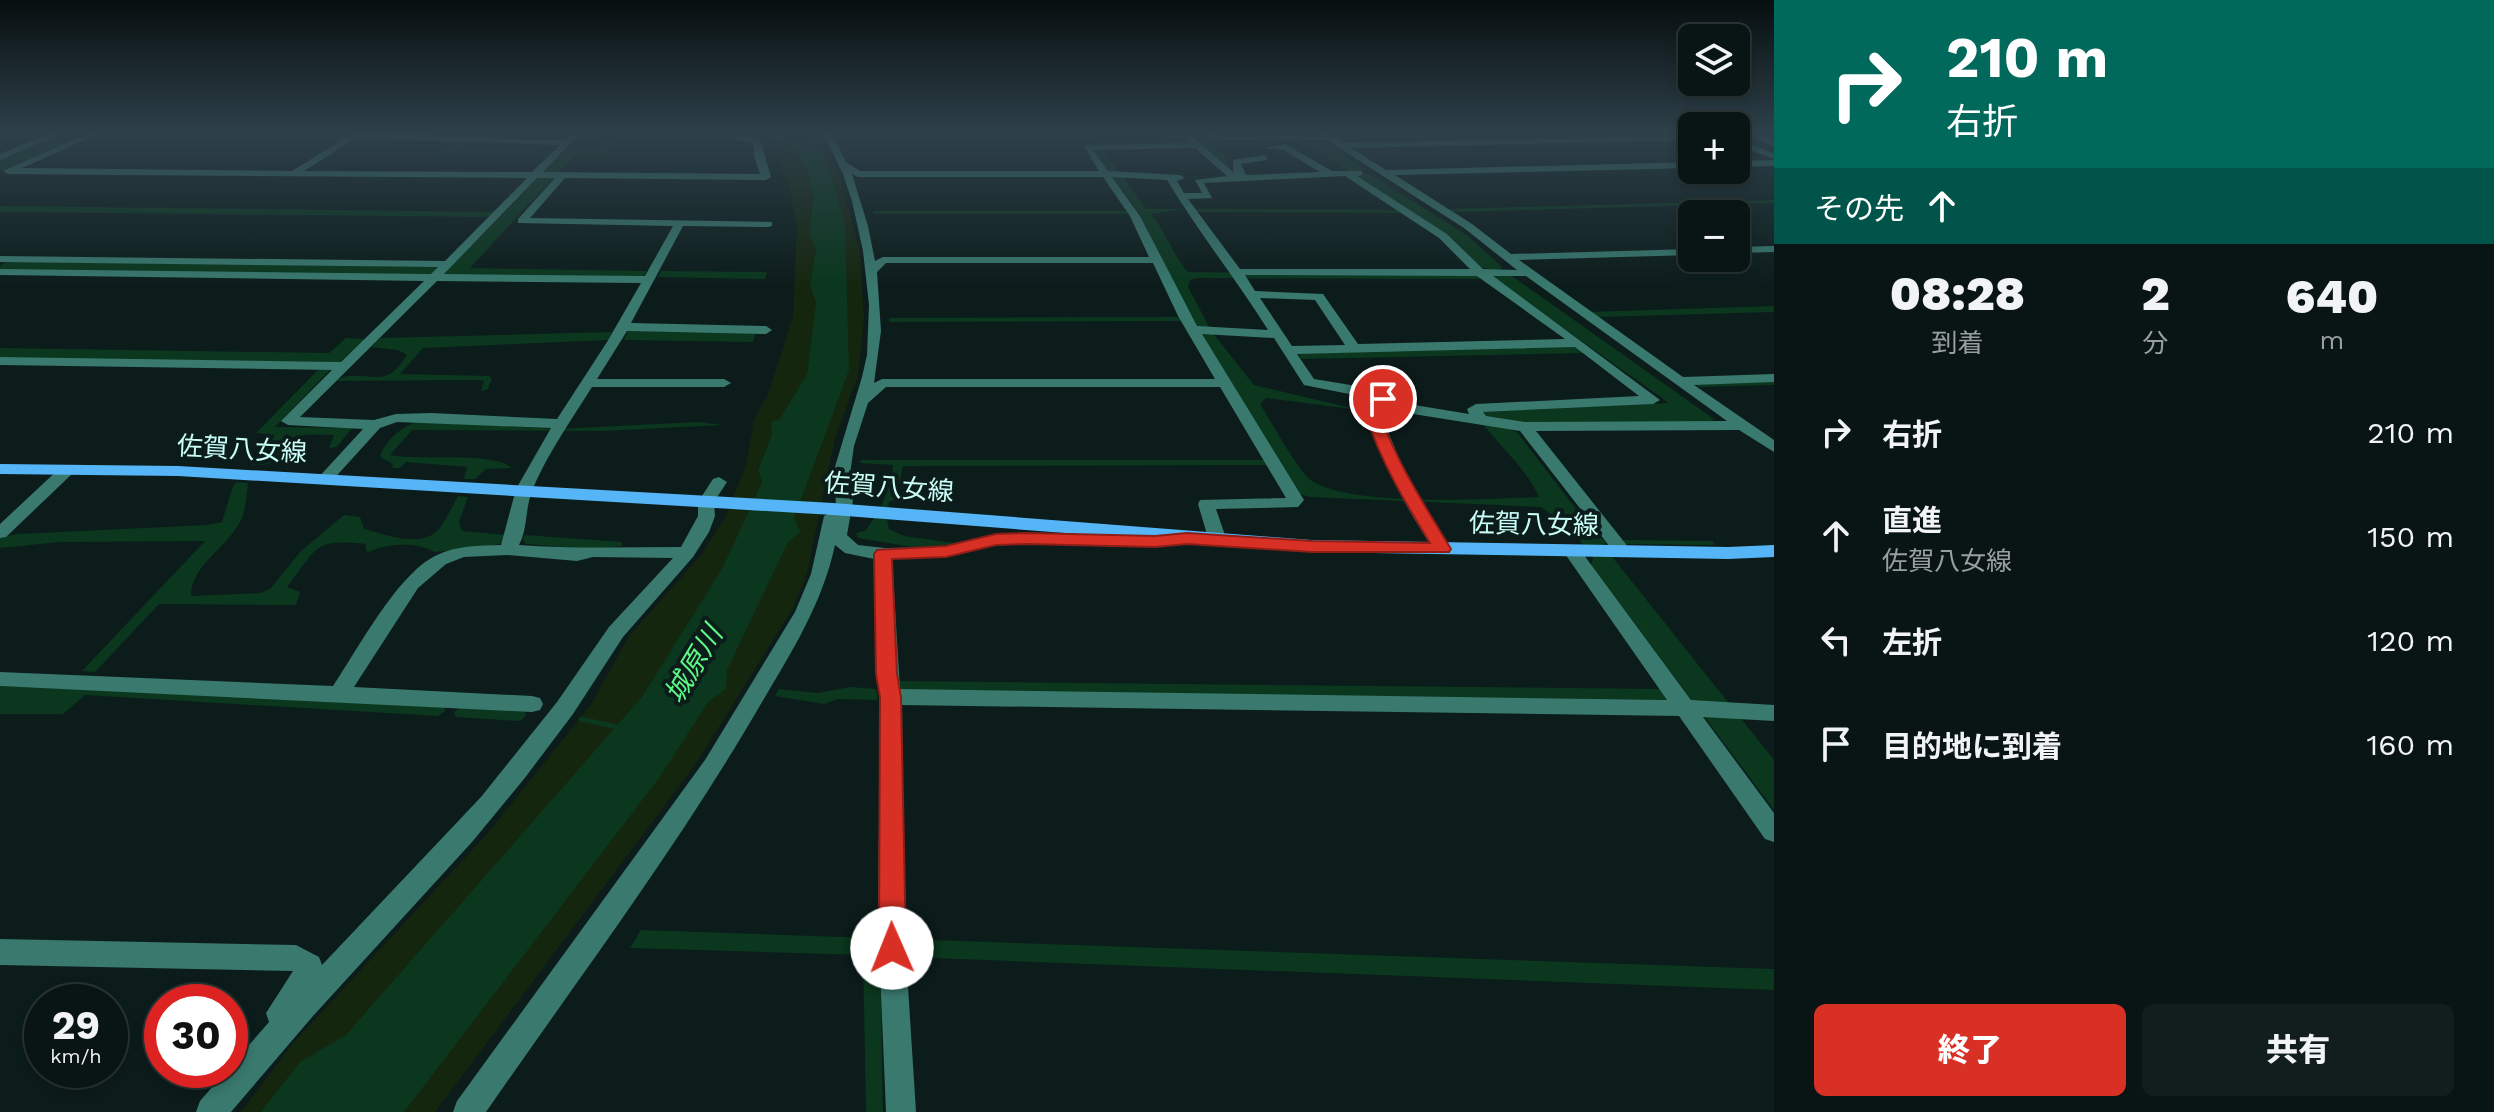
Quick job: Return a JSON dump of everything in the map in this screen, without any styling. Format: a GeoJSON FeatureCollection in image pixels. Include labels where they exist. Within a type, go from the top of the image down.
{"type":"FeatureCollection","features":[{"type":"Feature","properties":{"kind":"main road","name":"佐賀八女線"},"geometry":{"type":"LineString","coordinates":[[0,469],[178,471],[838,509],[1218,541],[1442,549],[1774,551]]}},
{"type":"Feature","properties":{"kind":"street"},"geometry":{"type":"LineString","coordinates":[[541,183],[442,271],[288,421],[375,425],[396,418],[431,417],[559,427]]}},
{"type":"Feature","properties":{"kind":"street"},"geometry":{"type":"LineString","coordinates":[[545,183],[522,221],[768,224]]}},
{"type":"Feature","properties":{"kind":"street"},"geometry":{"type":"LineString","coordinates":[[468,1112],[713,766],[805,612],[820,574],[833,517],[845,501],[841,488],[843,470],[874,351],[870,273],[862,218],[850,183]]}},
{"type":"Feature","properties":{"kind":"street"},"geometry":{"type":"LineString","coordinates":[[1117,183],[1199,331],[1223,383],[1296,500],[1292,503],[1206,504],[1218,541]]}},
{"type":"Feature","properties":{"kind":"street"},"geometry":{"type":"LineString","coordinates":[[1173,183],[1239,274],[1309,382],[1370,392],[1379,396],[1385,405],[1525,427],[1745,425]]}},
{"type":"Feature","properties":{"kind":"street"},"geometry":{"type":"LineString","coordinates":[[1180,196],[1209,196],[1200,183]]}},
{"type":"Feature","properties":{"kind":"street"},"geometry":{"type":"LineString","coordinates":[[1369,183],[1491,272],[1653,400],[1474,409],[1494,423]]}},
{"type":"Feature","properties":{"kind":"street"},"geometry":{"type":"LineString","coordinates":[[1399,183],[1468,226],[1774,447]]}},
{"type":"Feature","properties":{"kind":"street"},"geometry":{"type":"LineString","coordinates":[[507,550],[516,536],[522,493],[559,427],[623,327],[680,223]]}},
{"type":"Feature","properties":{"kind":"street"},"geometry":{"type":"LineString","coordinates":[[1750,250],[1774,249]]}},
{"type":"Feature","properties":{"kind":"street"},"geometry":{"type":"LineString","coordinates":[[1509,257],[1678,252]]}},
{"type":"Feature","properties":{"kind":"street"},"geometry":{"type":"LineString","coordinates":[[3,260],[442,271],[649,280]]}},
{"type":"Feature","properties":{"kind":"street"},"geometry":{"type":"LineString","coordinates":[[870,273],[883,260],[1157,260]]}},
{"type":"Feature","properties":{"kind":"street"},"geometry":{"type":"LineString","coordinates":[[0,272],[442,271]]}},
{"type":"Feature","properties":{"kind":"street"},"geometry":{"type":"LineString","coordinates":[[1239,274],[1529,273]]}},
{"type":"Feature","properties":{"kind":"street"},"geometry":{"type":"LineString","coordinates":[[1251,294],[1319,297],[1355,350]]}},
{"type":"Feature","properties":{"kind":"street"},"geometry":{"type":"LineString","coordinates":[[623,327],[766,330]]}},
{"type":"Feature","properties":{"kind":"street"},"geometry":{"type":"LineString","coordinates":[[1199,331],[1276,334]]}},
{"type":"Feature","properties":{"kind":"street"},"geometry":{"type":"LineString","coordinates":[[1290,350],[1578,343]]}},
{"type":"Feature","properties":{"kind":"street"},"geometry":{"type":"LineString","coordinates":[[0,361],[344,366]]}},
{"type":"Feature","properties":{"kind":"street"},"geometry":{"type":"LineString","coordinates":[[1681,381],[1774,378]]}},
{"type":"Feature","properties":{"kind":"street"},"geometry":{"type":"LineString","coordinates":[[586,383],[724,383]]}},
{"type":"Feature","properties":{"kind":"street"},"geometry":{"type":"LineString","coordinates":[[860,401],[882,383],[1223,383]]}},
{"type":"Feature","properties":{"kind":"street"},"geometry":{"type":"LineString","coordinates":[[1385,405],[1374,416],[1412,500],[1442,549]]}},
{"type":"Feature","properties":{"kind":"street"},"geometry":{"type":"LineString","coordinates":[[325,479],[375,425]]}},
{"type":"Feature","properties":{"kind":"street"},"geometry":{"type":"LineString","coordinates":[[1525,427],[1617,552]]}},
{"type":"Feature","properties":{"kind":"street"},"geometry":{"type":"LineString","coordinates":[[0,533],[67,470]]}},
{"type":"Feature","properties":{"kind":"street"},"geometry":{"type":"LineString","coordinates":[[211,1112],[262,1047],[464,834],[567,706],[614,635],[687,553],[703,526],[719,482]]}},
{"type":"Feature","properties":{"kind":"street"},"geometry":{"type":"LineString","coordinates":[[838,509],[838,532],[842,543],[853,551],[883,554],[946,552],[996,540],[1187,539]]}},
{"type":"Feature","properties":{"kind":"street"},"geometry":{"type":"LineString","coordinates":[[339,694],[411,584],[440,560],[462,552],[507,550],[577,555],[593,552],[687,553]]}},
{"type":"Feature","properties":{"kind":"street"},"geometry":{"type":"LineString","coordinates":[[1579,551],[1774,832]]}},
{"type":"Feature","properties":{"kind":"street"},"geometry":{"type":"LineString","coordinates":[[883,554],[887,674],[891,697],[892,931],[901,1112]]}},
{"type":"Feature","properties":{"kind":"street"},"geometry":{"type":"LineString","coordinates":[[0,679],[532,704]]}},
{"type":"Feature","properties":{"kind":"street"},"geometry":{"type":"LineString","coordinates":[[891,697],[1686,708],[1774,713]]}},
{"type":"Feature","properties":{"kind":"street"},"geometry":{"type":"LineString","coordinates":[[0,952],[296,958],[309,966],[301,986],[267,1030],[262,1047]]}},
{"type":"Feature","properties":{"kind":"shaded area"},"geometry":{"type":"Polygon","coordinates":[[[788,183],[810,183],[813,197],[810,234],[816,249],[810,286],[816,303],[807,374],[772,434],[758,470],[762,482],[722,569],[647,705],[294,1112],[241,1112],[294,1042],[488,833],[590,706],[629,636],[702,554],[725,517],[746,466],[754,420],[769,392],[793,316],[797,226],[788,183]]]}},
{"type":"Feature","properties":{"kind":"shaded area"},"geometry":{"type":"Polygon","coordinates":[[[814,183],[841,183],[860,252],[864,320],[858,376],[835,438],[807,573],[793,608],[697,762],[435,1112],[386,1112],[727,649],[784,521],[838,371],[814,183]]]}},
{"type":"Feature","properties":{"kind":"water"},"geometry":{"type":"Polygon","coordinates":[[[533,183],[549,183],[470,268],[647,271],[643,277],[443,275],[533,183]]]}},
{"type":"Feature","properties":{"kind":"water","name":"城原川"},"geometry":{"type":"Polygon","coordinates":[[[810,183],[834,183],[845,225],[849,370],[794,518],[800,532],[788,542],[727,670],[726,689],[709,701],[659,778],[404,1112],[261,1112],[300,1062],[346,1035],[642,697],[722,569],[762,482],[758,470],[772,434],[771,422],[780,419],[807,374],[816,303],[810,286],[816,249],[810,234],[813,197],[810,183]]]}},
{"type":"Feature","properties":{"kind":"water"},"geometry":{"type":"Polygon","coordinates":[[[1117,183],[1127,183],[1146,209],[1183,209],[1151,214],[1188,272],[1476,275],[1482,279],[1196,278],[1190,280],[1188,287],[1212,332],[1254,385],[1360,410],[1266,398],[1260,404],[1293,458],[1312,481],[1357,495],[1388,498],[1539,497],[1521,468],[1483,424],[1483,412],[1669,403],[1493,278],[1493,270],[1481,267],[1450,236],[1368,183],[1384,183],[1468,236],[1503,268],[1498,270],[1512,276],[1714,419],[1506,428],[1517,432],[1596,535],[1608,543],[1602,544],[1774,760],[1774,810],[1591,565],[1593,558],[1571,529],[1541,507],[1310,497],[1300,494],[1196,327],[1139,213],[1117,183]]]}},
{"type":"Feature","properties":{"kind":"water"},"geometry":{"type":"Polygon","coordinates":[[[1774,200],[1774,203],[1750,204],[1750,201],[1774,200]]]}},
{"type":"Feature","properties":{"kind":"water"},"geometry":{"type":"Polygon","coordinates":[[[1678,203],[1678,206],[1453,212],[1449,209],[1678,203]]]}},
{"type":"Feature","properties":{"kind":"water"},"geometry":{"type":"Polygon","coordinates":[[[0,206],[495,212],[490,217],[0,212],[0,206]]]}},
{"type":"Feature","properties":{"kind":"water"},"geometry":{"type":"Polygon","coordinates":[[[1195,209],[1400,210],[1405,213],[1197,212],[1195,209]]]}},
{"type":"Feature","properties":{"kind":"water"},"geometry":{"type":"Polygon","coordinates":[[[873,211],[1127,211],[1128,214],[873,214],[873,211]]]}},
{"type":"Feature","properties":{"kind":"water"},"geometry":{"type":"Polygon","coordinates":[[[9,261],[440,267],[431,275],[0,270],[0,266],[9,261]]]}},
{"type":"Feature","properties":{"kind":"water"},"geometry":{"type":"Polygon","coordinates":[[[661,271],[767,272],[765,279],[658,277],[661,271]]]}},
{"type":"Feature","properties":{"kind":"water"},"geometry":{"type":"Polygon","coordinates":[[[1774,306],[1774,312],[1597,317],[1589,312],[1774,306]]]}},
{"type":"Feature","properties":{"kind":"water"},"geometry":{"type":"Polygon","coordinates":[[[1178,317],[1181,321],[889,322],[889,318],[1178,317]]]}},
{"type":"Feature","properties":{"kind":"water"},"geometry":{"type":"Polygon","coordinates":[[[628,331],[756,332],[753,342],[624,340],[628,331]]]}},
{"type":"Feature","properties":{"kind":"water"},"geometry":{"type":"Polygon","coordinates":[[[612,332],[608,340],[423,348],[400,374],[492,378],[488,389],[481,391],[484,381],[475,380],[336,381],[350,376],[381,377],[396,369],[407,355],[398,350],[371,347],[380,338],[612,332]]]}},
{"type":"Feature","properties":{"kind":"water"},"geometry":{"type":"Polygon","coordinates":[[[346,338],[366,339],[340,362],[0,358],[0,348],[329,353],[346,338]]]}},
{"type":"Feature","properties":{"kind":"water"},"geometry":{"type":"Polygon","coordinates":[[[1576,346],[1585,353],[1301,359],[1298,353],[1576,346]]]}},
{"type":"Feature","properties":{"kind":"water"},"geometry":{"type":"Polygon","coordinates":[[[319,369],[331,369],[275,427],[352,428],[337,447],[329,448],[334,435],[296,437],[278,449],[282,454],[293,452],[289,458],[251,465],[275,435],[256,433],[319,369]]]}},
{"type":"Feature","properties":{"kind":"water"},"geometry":{"type":"Polygon","coordinates":[[[421,421],[558,429],[698,422],[723,425],[601,431],[412,430],[390,455],[473,458],[512,468],[486,469],[475,479],[464,479],[467,467],[406,462],[400,468],[392,468],[393,464],[380,457],[396,434],[421,421]]]}},
{"type":"Feature","properties":{"kind":"water"},"geometry":{"type":"Polygon","coordinates":[[[861,460],[1265,460],[1267,465],[903,466],[896,499],[889,502],[889,529],[904,536],[961,544],[912,547],[858,538],[856,533],[865,531],[884,500],[893,465],[860,463],[861,460]]]}},
{"type":"Feature","properties":{"kind":"water"},"geometry":{"type":"Polygon","coordinates":[[[237,482],[248,483],[243,515],[238,526],[198,574],[191,596],[261,593],[271,588],[300,552],[344,515],[360,517],[364,529],[402,538],[422,539],[438,530],[458,496],[468,497],[459,522],[462,531],[505,535],[505,542],[489,547],[435,552],[411,545],[369,552],[366,551],[366,544],[326,545],[312,554],[287,587],[300,592],[296,605],[159,604],[95,672],[82,671],[205,541],[60,542],[0,548],[0,537],[18,534],[222,522],[237,482]]]}},
{"type":"Feature","properties":{"kind":"water"},"geometry":{"type":"Polygon","coordinates":[[[525,535],[622,542],[622,546],[592,549],[526,544],[522,539],[525,535]]]}},
{"type":"Feature","properties":{"kind":"water"},"geometry":{"type":"Polygon","coordinates":[[[895,681],[1663,689],[1669,700],[895,690],[895,681]]]}},
{"type":"Feature","properties":{"kind":"water"},"geometry":{"type":"Polygon","coordinates":[[[0,686],[445,705],[445,711],[438,716],[85,695],[63,714],[0,714],[0,686]]]}},
{"type":"Feature","properties":{"kind":"water"},"geometry":{"type":"Polygon","coordinates":[[[850,687],[876,689],[878,700],[838,699],[824,704],[775,696],[779,689],[818,693],[850,687]]]}},
{"type":"Feature","properties":{"kind":"water"},"geometry":{"type":"Polygon","coordinates":[[[462,706],[523,709],[526,715],[520,721],[456,717],[454,712],[462,706]]]}},
{"type":"Feature","properties":{"kind":"water"},"geometry":{"type":"Polygon","coordinates":[[[641,930],[1774,969],[1774,990],[880,956],[883,1112],[866,1112],[863,955],[630,948],[641,930]]]}},
{"type":"Feature","properties":{"kind":"waterway"},"geometry":{"type":"LineString","coordinates":[[1699,385],[1774,383]]}},
{"type":"Feature","properties":{"kind":"waterway"},"geometry":{"type":"LineString","coordinates":[[1622,542],[1712,543]]}},
{"type":"Feature","properties":{"kind":"waterway"},"geometry":{"type":"LineString","coordinates":[[581,719],[617,727]]}},
{"type":"Feature","properties":{"kind":"route"},"geometry":{"type":"LineString","coordinates":[[892,948],[891,697],[887,674],[883,554],[946,552],[996,540],[1027,539],[1187,539],[1442,549],[1399,478],[1381,438],[1374,416],[1385,405],[1383,399]]}}]}
